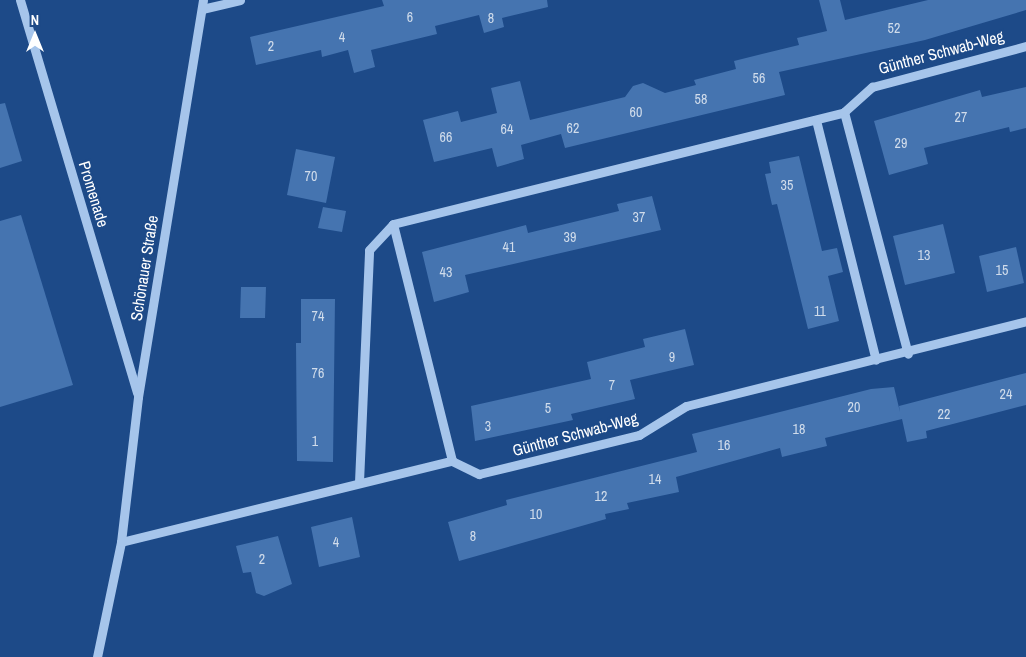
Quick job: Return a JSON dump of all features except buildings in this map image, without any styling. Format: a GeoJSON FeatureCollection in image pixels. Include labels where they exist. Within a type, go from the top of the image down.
{"type":"FeatureCollection","features":[{"type":"Feature","properties":{"kind":"street","name":"Promenade"},"geometry":{"type":"LineString","coordinates":[[20,0],[138,397]]}},
{"type":"Feature","properties":{"kind":"street"},"geometry":{"type":"LineString","coordinates":[[202,5],[240,0]]}},
{"type":"Feature","properties":{"kind":"street","name":"Schönauer Straße"},"geometry":{"type":"LineString","coordinates":[[97,657],[120,542],[138,397],[202,5]]}},
{"type":"Feature","properties":{"kind":"street","name":"Günther Schwab-Weg"},"geometry":{"type":"LineString","coordinates":[[393,224],[816,120],[844,112],[872,86],[1026,46]]}},
{"type":"Feature","properties":{"kind":"street"},"geometry":{"type":"LineString","coordinates":[[844,112],[908,354]]}},
{"type":"Feature","properties":{"kind":"street"},"geometry":{"type":"LineString","coordinates":[[816,120],[876,360]]}},
{"type":"Feature","properties":{"kind":"street"},"geometry":{"type":"LineString","coordinates":[[120,542],[359,482],[452,461],[393,224]]}},
{"type":"Feature","properties":{"kind":"street"},"geometry":{"type":"LineString","coordinates":[[359,482],[369,250],[393,224]]}},
{"type":"Feature","properties":{"kind":"street","name":"Günther Schwab-Weg"},"geometry":{"type":"LineString","coordinates":[[452,461],[479,474],[640,435],[686,406],[908,354],[1026,322]]}}]}
